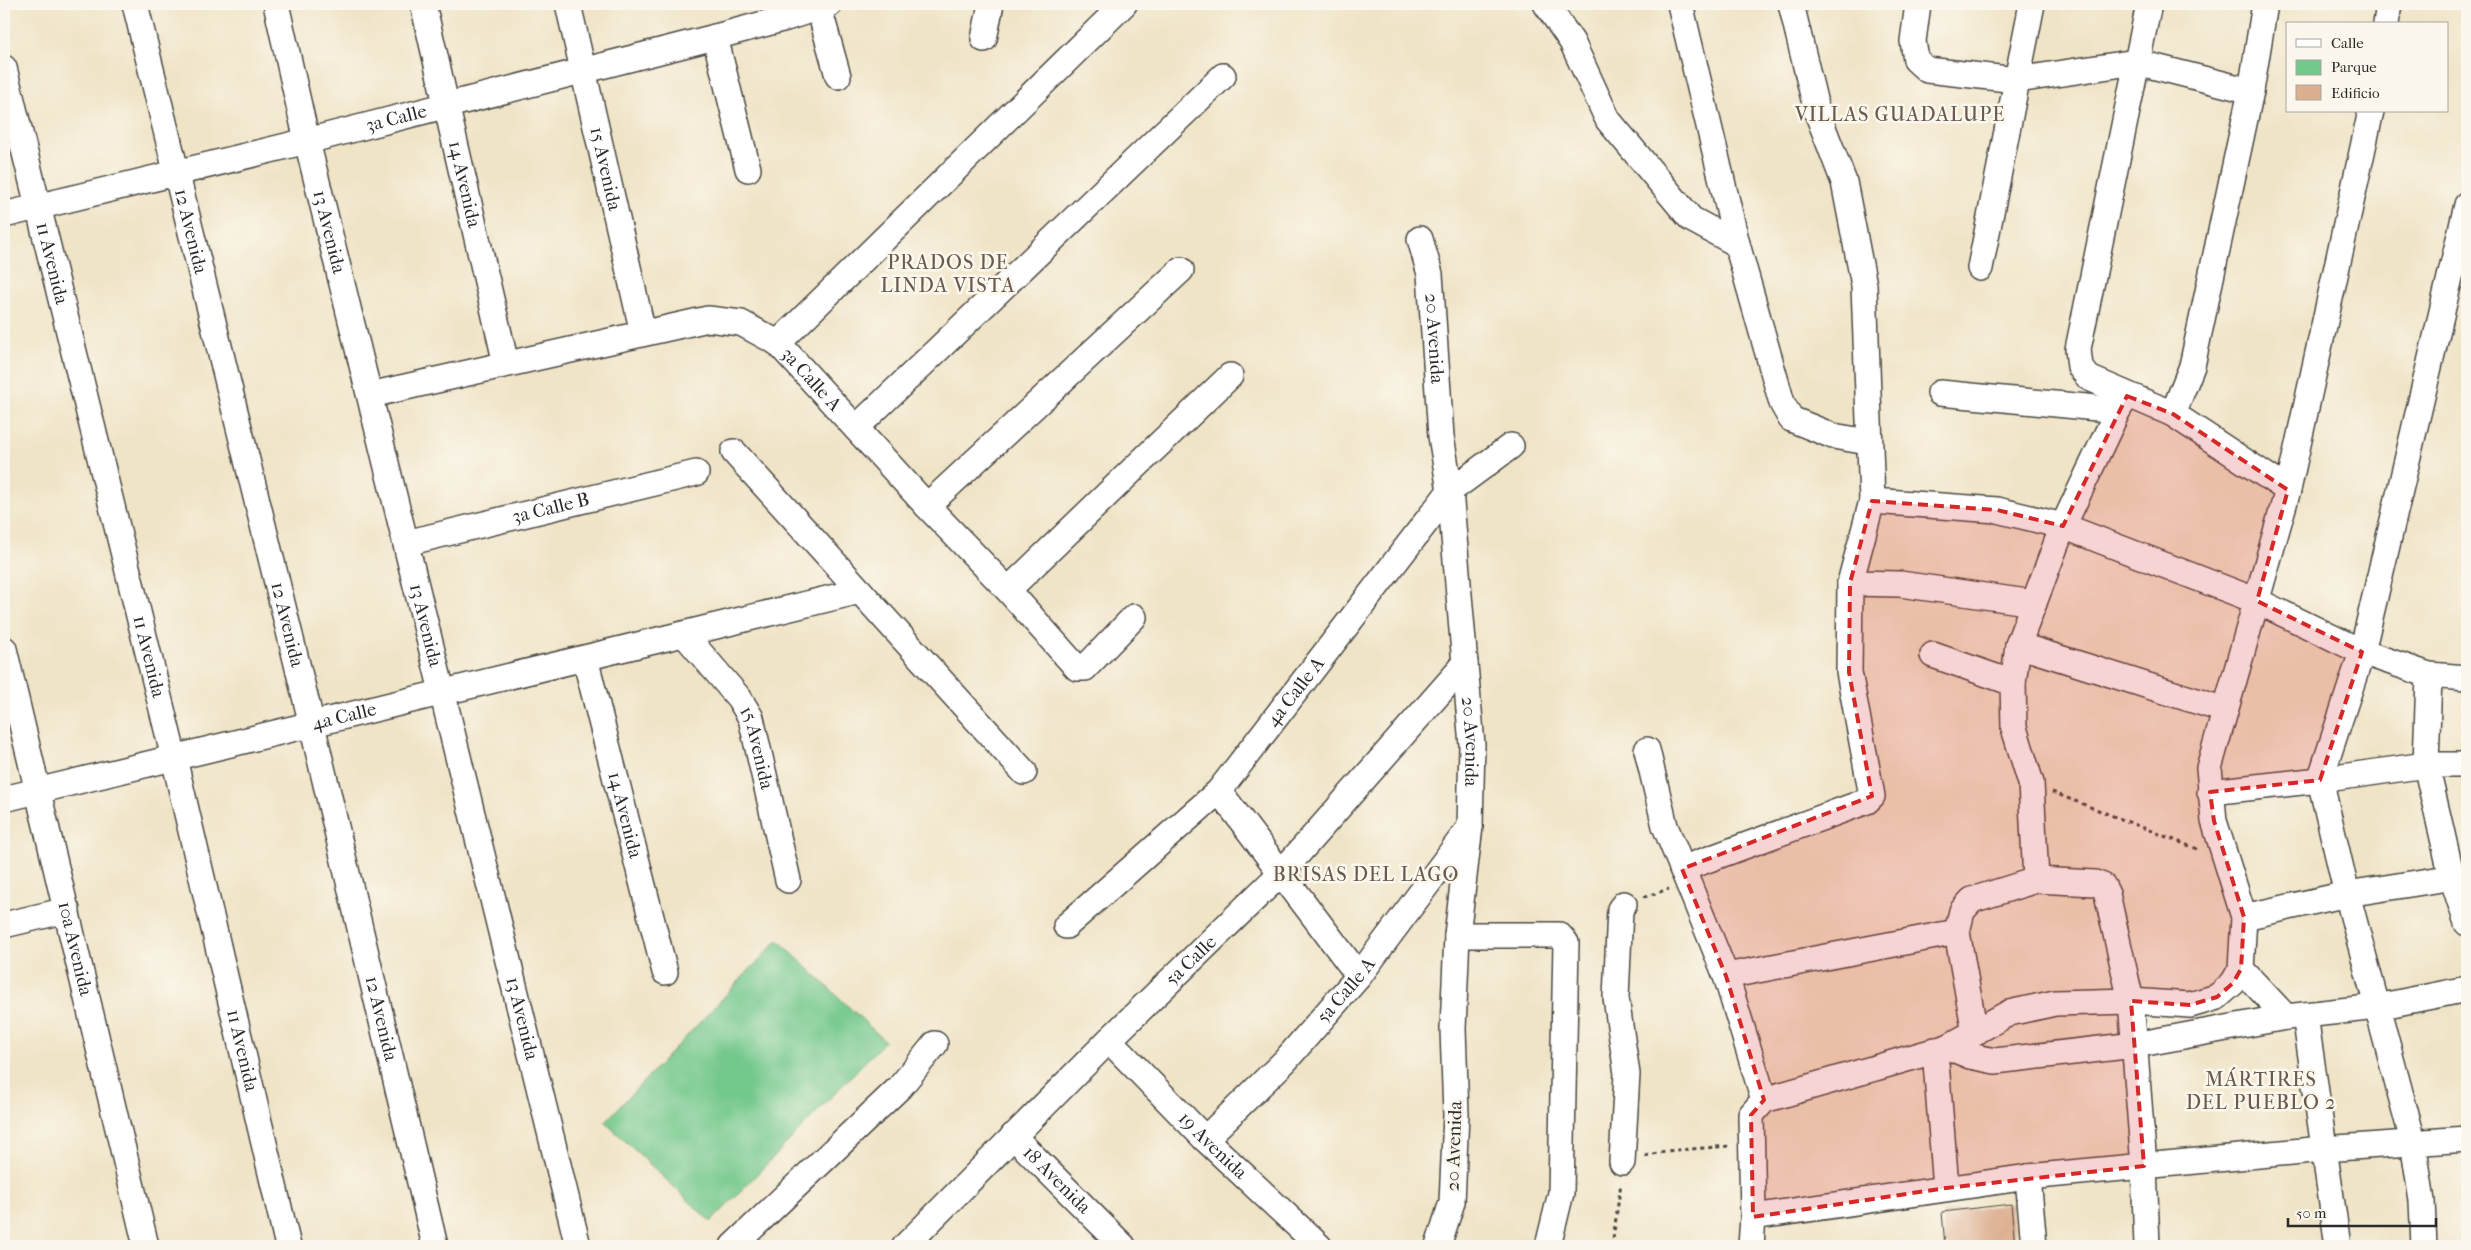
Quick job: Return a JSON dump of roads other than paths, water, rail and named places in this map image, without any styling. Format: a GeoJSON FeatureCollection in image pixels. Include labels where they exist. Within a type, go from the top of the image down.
{"type":"FeatureCollection","features":[{"type":"Feature","properties":{"kind":"street","name":"12 Avenida"},"geometry":{"type":"LineString","coordinates":[[135,4],[312,725],[435,1246]]}},
{"type":"Feature","properties":{"kind":"street","name":"13 Avenida"},"geometry":{"type":"LineString","coordinates":[[276,4],[578,1246]]}},
{"type":"Feature","properties":{"kind":"street","name":"14 Avenida"},"geometry":{"type":"LineString","coordinates":[[423,4],[506,364]]}},
{"type":"Feature","properties":{"kind":"street","name":"15 Avenida"},"geometry":{"type":"LineString","coordinates":[[568,4],[643,333]]}},
{"type":"Feature","properties":{"kind":"street"},"geometry":{"type":"LineString","coordinates":[[984,38],[991,4]]}},
{"type":"Feature","properties":{"kind":"street"},"geometry":{"type":"LineString","coordinates":[[778,343],[1124,4]]}},
{"type":"Feature","properties":{"kind":"street"},"geometry":{"type":"LineString","coordinates":[[1546,4],[1572,42],[1608,120],[1691,219],[1737,244]]}},
{"type":"Feature","properties":{"kind":"street"},"geometry":{"type":"LineString","coordinates":[[1680,4],[1737,244],[1782,403],[1791,419],[1833,436],[1868,442]]}},
{"type":"Feature","properties":{"kind":"street"},"geometry":{"type":"LineString","coordinates":[[1685,876],[1866,801],[1872,796],[1849,672],[1850,583],[1872,501],[1868,442],[1864,284],[1844,182],[1817,112],[1791,4]]}},
{"type":"Feature","properties":{"kind":"street"},"geometry":{"type":"LineString","coordinates":[[1918,4],[1914,41],[1916,60],[1928,70],[2017,80],[2136,62],[2251,91]]}},
{"type":"Feature","properties":{"kind":"street"},"geometry":{"type":"LineString","coordinates":[[1980,268],[2032,4]]}},
{"type":"Feature","properties":{"kind":"street"},"geometry":{"type":"LineString","coordinates":[[2123,403],[2089,378],[2080,367],[2078,349],[2148,4]]}},
{"type":"Feature","properties":{"kind":"street"},"geometry":{"type":"LineString","coordinates":[[2173,414],[2192,366],[2251,91],[2266,4]]}},
{"type":"Feature","properties":{"kind":"street"},"geometry":{"type":"LineString","coordinates":[[2386,22],[2389,4]]}},
{"type":"Feature","properties":{"kind":"street","name":"3a Calle"},"geometry":{"type":"LineString","coordinates":[[4,215],[308,141],[715,37],[788,11],[824,6]]}},
{"type":"Feature","properties":{"kind":"street"},"geometry":{"type":"LineString","coordinates":[[824,6],[838,76]]}},
{"type":"Feature","properties":{"kind":"street"},"geometry":{"type":"LineString","coordinates":[[715,37],[748,169]]}},
{"type":"Feature","properties":{"kind":"street","name":"11 Avenida"},"geometry":{"type":"LineString","coordinates":[[4,68],[174,758],[288,1246]]}},
{"type":"Feature","properties":{"kind":"street"},"geometry":{"type":"LineString","coordinates":[[856,428],[1223,76]]}},
{"type":"Feature","properties":{"kind":"street"},"geometry":{"type":"LineString","coordinates":[[1751,1246],[1753,1217],[1750,1144],[1751,1115],[1764,1100],[1942,1049],[2009,1013],[2055,1003],[2131,1001],[2190,1005],[2217,997],[2233,983],[2241,969],[2244,917],[2214,822],[2209,768],[2288,490],[2371,112]]}},
{"type":"Feature","properties":{"kind":"street"},"geometry":{"type":"LineString","coordinates":[[2424,1246],[2422,1201],[2413,1141],[2347,894],[2320,780],[2362,652],[2467,206]]}},
{"type":"Feature","properties":{"kind":"street","name":"20 Avenida"},"geometry":{"type":"LineString","coordinates":[[1420,239],[1430,274],[1441,436],[1450,490],[1472,745],[1470,826],[1457,935],[1453,1029],[1456,1114],[1452,1202],[1438,1246]]}},
{"type":"Feature","properties":{"kind":"street"},"geometry":{"type":"LineString","coordinates":[[927,506],[1181,270]]}},
{"type":"Feature","properties":{"kind":"street","name":"3a Calle A"},"geometry":{"type":"LineString","coordinates":[[370,394],[708,319],[741,323],[778,343],[927,506],[1008,590],[1076,668],[1086,668],[1134,617]]}},
{"type":"Feature","properties":{"kind":"street"},"geometry":{"type":"LineString","coordinates":[[1008,590],[1230,376]]}},
{"type":"Feature","properties":{"kind":"street"},"geometry":{"type":"LineString","coordinates":[[1940,393],[2123,403],[2173,414],[2288,490]]}},
{"type":"Feature","properties":{"kind":"street"},"geometry":{"type":"LineString","coordinates":[[2036,880],[2031,783],[2014,728],[2013,683],[2018,645],[2063,526],[2123,403]]}},
{"type":"Feature","properties":{"kind":"street","name":"4a Calle A"},"geometry":{"type":"LineString","coordinates":[[1066,926],[1219,791],[1450,490],[1511,446]]}},
{"type":"Feature","properties":{"kind":"street"},"geometry":{"type":"LineString","coordinates":[[734,452],[1024,772]]}},
{"type":"Feature","properties":{"kind":"street","name":"3a Calle B"},"geometry":{"type":"LineString","coordinates":[[406,543],[696,473]]}},
{"type":"Feature","properties":{"kind":"street"},"geometry":{"type":"LineString","coordinates":[[1872,501],[1997,510],[2063,526],[2257,601],[2362,652],[2429,675],[2467,678]]}},
{"type":"Feature","properties":{"kind":"street"},"geometry":{"type":"LineString","coordinates":[[1850,583],[1900,584],[2034,603]]}},
{"type":"Feature","properties":{"kind":"street","name":"4a Calle"},"geometry":{"type":"LineString","coordinates":[[4,800],[860,591]]}},
{"type":"Feature","properties":{"kind":"street","name":"15 Avenida"},"geometry":{"type":"LineString","coordinates":[[684,634],[739,698],[751,718],[788,880]]}},
{"type":"Feature","properties":{"kind":"street"},"geometry":{"type":"LineString","coordinates":[[2018,645],[2225,710]]}},
{"type":"Feature","properties":{"kind":"street","name":"10a Avenida"},"geometry":{"type":"LineString","coordinates":[[4,649],[146,1246]]}},
{"type":"Feature","properties":{"kind":"street"},"geometry":{"type":"LineString","coordinates":[[1932,655],[2013,683]]}},
{"type":"Feature","properties":{"kind":"street","name":"14 Avenida"},"geometry":{"type":"LineString","coordinates":[[585,658],[665,972]]}},
{"type":"Feature","properties":{"kind":"street","name":"5a Calle"},"geometry":{"type":"LineString","coordinates":[[912,1244],[1014,1136],[1280,873],[1465,664]]}},
{"type":"Feature","properties":{"kind":"street"},"geometry":{"type":"LineString","coordinates":[[2429,675],[2426,765],[2460,876],[2467,923]]}},
{"type":"Feature","properties":{"kind":"street"},"geometry":{"type":"LineString","coordinates":[[1648,750],[1665,826],[1726,976],[1764,1100]]}},
{"type":"Feature","properties":{"kind":"street"},"geometry":{"type":"LineString","coordinates":[[2210,792],[2320,780],[2426,765],[2467,765]]}},
{"type":"Feature","properties":{"kind":"street"},"geometry":{"type":"LineString","coordinates":[[1219,791],[1359,976]]}},
{"type":"Feature","properties":{"kind":"street","name":"5a Calle A"},"geometry":{"type":"LineString","coordinates":[[1205,1139],[1285,1062],[1359,976],[1470,826]]}},
{"type":"Feature","properties":{"kind":"street"},"geometry":{"type":"LineString","coordinates":[[2244,917],[2347,894],[2460,876]]}},
{"type":"Feature","properties":{"kind":"street"},"geometry":{"type":"LineString","coordinates":[[1975,1032],[1957,932],[1962,912],[1972,900],[2036,880],[2095,883],[2103,886],[2107,894],[2131,1001],[2144,1166],[2147,1246]]}},
{"type":"Feature","properties":{"kind":"street"},"geometry":{"type":"LineString","coordinates":[[1622,1162],[1627,1074],[1616,998],[1620,909],[1624,904]]}},
{"type":"Feature","properties":{"kind":"street"},"geometry":{"type":"LineString","coordinates":[[4,926],[67,910]]}},
{"type":"Feature","properties":{"kind":"street"},"geometry":{"type":"LineString","coordinates":[[1726,976],[1957,932]]}},
{"type":"Feature","properties":{"kind":"street"},"geometry":{"type":"LineString","coordinates":[[1457,935],[1560,935],[1566,942],[1561,1193],[1548,1246]]}},
{"type":"Feature","properties":{"kind":"street"},"geometry":{"type":"LineString","coordinates":[[2241,969],[2296,1016],[2323,1148],[2338,1246]]}},
{"type":"Feature","properties":{"kind":"street"},"geometry":{"type":"LineString","coordinates":[[1942,1049],[1995,1061],[2135,1045],[2296,1016],[2377,1007],[2467,989]]}},
{"type":"Feature","properties":{"kind":"street","name":"19 Avenida"},"geometry":{"type":"LineString","coordinates":[[1110,1040],[1205,1139],[1319,1246]]}},
{"type":"Feature","properties":{"kind":"street"},"geometry":{"type":"LineString","coordinates":[[733,1246],[900,1087],[935,1044]]}},
{"type":"Feature","properties":{"kind":"street"},"geometry":{"type":"LineString","coordinates":[[1942,1049],[1946,1188]]}},
{"type":"Feature","properties":{"kind":"street","name":"18 Avenida"},"geometry":{"type":"LineString","coordinates":[[1014,1136],[1123,1246]]}},
{"type":"Feature","properties":{"kind":"street"},"geometry":{"type":"LineString","coordinates":[[1753,1217],[2028,1177],[2323,1148],[2467,1139]]}},
{"type":"Feature","properties":{"kind":"street"},"geometry":{"type":"LineString","coordinates":[[2028,1177],[2034,1246]]}},
{"type":"Feature","properties":{"kind":"district","name":"VILLAS GUADALUPE"},"geometry":{"type":"Point","coordinates":[1900,114]}},
{"type":"Feature","properties":{"kind":"district","name":"PRADOS DE LINDA VISTA"},"geometry":{"type":"Point","coordinates":[948,274]}},
{"type":"Feature","properties":{"kind":"district","name":"BRISAS DEL LAGO"},"geometry":{"type":"Point","coordinates":[1366,874]}},
{"type":"Feature","properties":{"kind":"district","name":"MÁRTIRES DEL PUEBLO 2"},"geometry":{"type":"Point","coordinates":[2261,1090]}}]}
